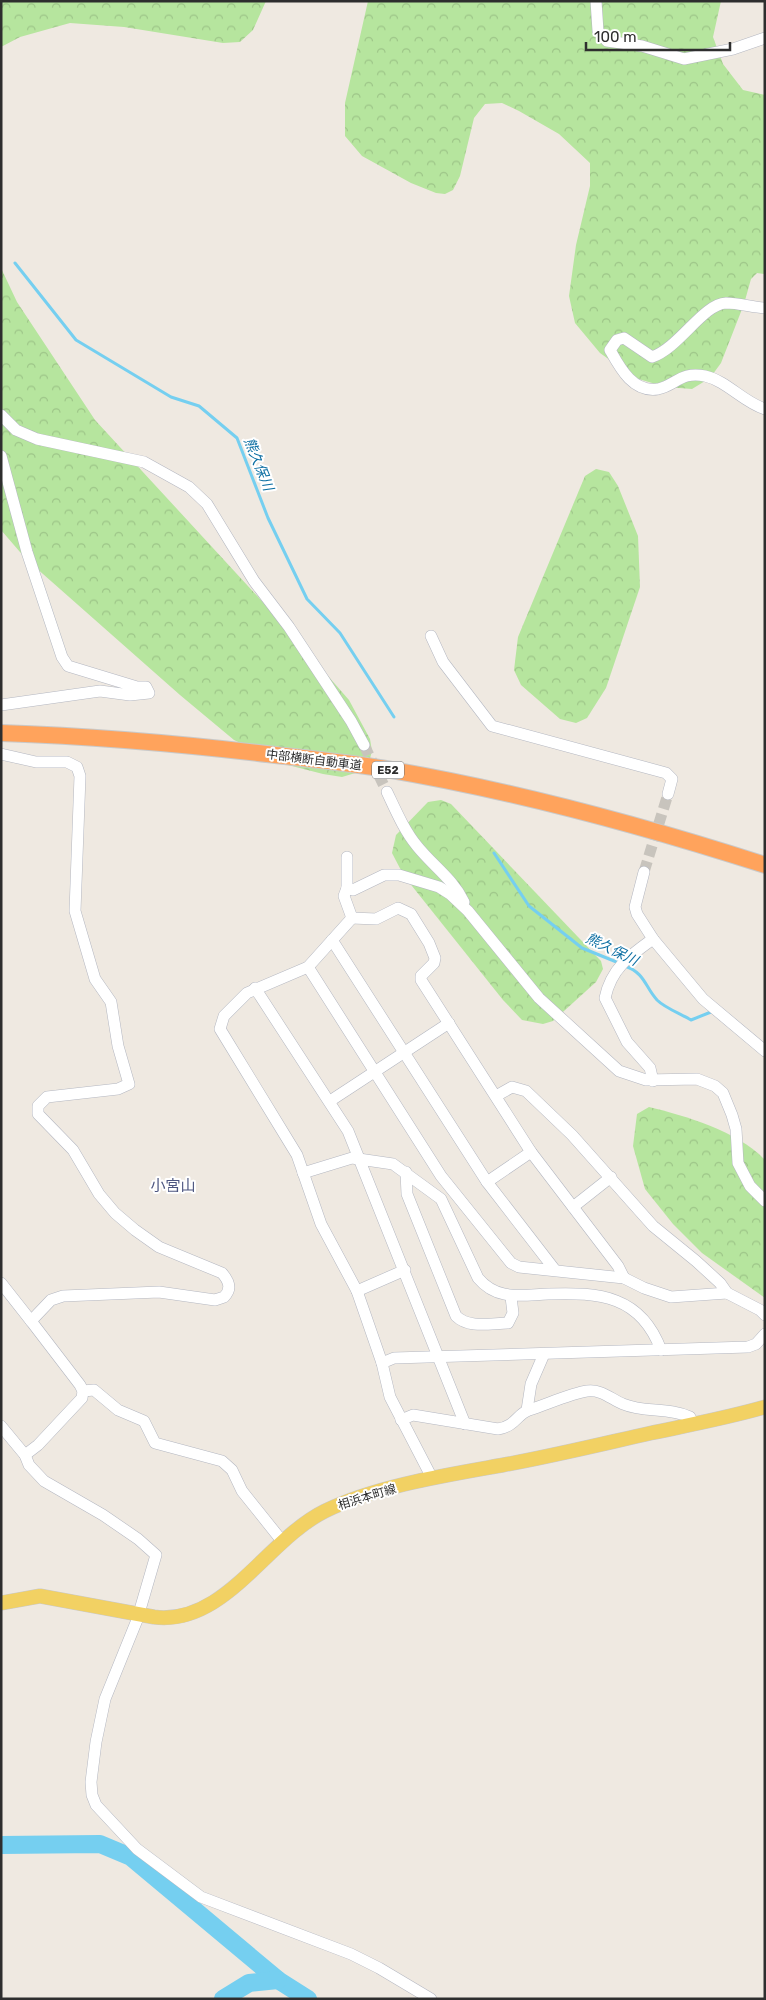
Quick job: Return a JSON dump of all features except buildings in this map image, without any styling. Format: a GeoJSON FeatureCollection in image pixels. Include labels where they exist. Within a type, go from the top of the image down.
{"type":"FeatureCollection","features":[{"type":"Feature","properties":{"kind":"highway","name":"中部横断自動車道"},"geometry":{"type":"LineString","coordinates":[[1,733],[129,739],[385,769],[544,802],[618,821],[765,864]]}},
{"type":"Feature","properties":{"kind":"main road","name":"相浜本町線"},"geometry":{"type":"LineString","coordinates":[[1,1603],[40,1596],[139,1614],[172,1618],[185,1616],[203,1609],[225,1592],[308,1520],[341,1504],[432,1478],[693,1424],[765,1407]]}},
{"type":"Feature","properties":{"kind":"street"},"geometry":{"type":"LineString","coordinates":[[596,1],[598,31],[607,41],[648,47],[678,58],[687,59],[733,49],[765,38]]}},
{"type":"Feature","properties":{"kind":"street"},"geometry":{"type":"LineString","coordinates":[[765,308],[726,303],[713,306],[679,341],[652,357],[624,338],[617,340],[610,350],[622,372],[637,385],[658,388],[685,376],[703,376],[713,378],[751,405],[765,409]]}},
{"type":"Feature","properties":{"kind":"street"},"geometry":{"type":"LineString","coordinates":[[1,415],[16,430],[37,439],[144,462],[189,487],[206,504],[254,581],[290,626],[347,714],[364,745]]}},
{"type":"Feature","properties":{"kind":"street"},"geometry":{"type":"LineString","coordinates":[[1,456],[27,552],[62,657],[68,666],[137,687],[146,687],[149,693],[130,695],[100,691],[1,705]]}},
{"type":"Feature","properties":{"kind":"street"},"geometry":{"type":"LineString","coordinates":[[431,636],[446,667],[492,726],[666,773],[672,779],[668,794]]}},
{"type":"Feature","properties":{"kind":"street"},"geometry":{"type":"LineString","coordinates":[[1,754],[36,762],[67,762],[77,767],[80,776],[75,910],[95,979],[111,1002],[118,1046],[129,1084],[118,1089],[53,1096],[47,1098],[38,1106],[38,1114],[73,1150],[99,1194],[115,1213],[159,1247],[222,1273],[227,1279],[229,1288],[224,1297],[215,1300],[159,1292],[56,1297],[31,1321]]}},
{"type":"Feature","properties":{"kind":"street"},"geometry":{"type":"LineString","coordinates":[[387,792],[401,823],[411,838],[433,864],[451,880],[468,911]]}},
{"type":"Feature","properties":{"kind":"street"},"geometry":{"type":"LineString","coordinates":[[347,856],[347,888],[344,896],[352,918]]}},
{"type":"Feature","properties":{"kind":"street"},"geometry":{"type":"LineString","coordinates":[[644,872],[635,908],[636,914],[652,939],[703,1000],[765,1051]]}},
{"type":"Feature","properties":{"kind":"street"},"geometry":{"type":"LineString","coordinates":[[347,888],[353,890],[384,874],[400,875],[439,887],[450,894],[468,911],[540,998],[608,1063],[619,1071],[653,1081],[698,1080],[715,1086],[723,1093],[736,1129],[738,1163],[750,1186],[765,1202]]}},
{"type":"Feature","properties":{"kind":"street"},"geometry":{"type":"LineString","coordinates":[[352,918],[376,919],[398,908],[410,914],[429,943],[435,958],[434,964],[421,976],[421,980],[531,1152],[618,1266],[624,1278]]}},
{"type":"Feature","properties":{"kind":"street"},"geometry":{"type":"LineString","coordinates":[[352,918],[308,967],[255,988],[224,1016],[220,1029],[296,1155],[321,1224],[357,1291],[382,1363],[390,1397],[432,1478]]}},
{"type":"Feature","properties":{"kind":"street"},"geometry":{"type":"LineString","coordinates":[[652,939],[619,966],[612,976],[605,998],[628,1042],[650,1068],[653,1081]]}},
{"type":"Feature","properties":{"kind":"street"},"geometry":{"type":"LineString","coordinates":[[332,940],[487,1182],[554,1270]]}},
{"type":"Feature","properties":{"kind":"street"},"geometry":{"type":"LineString","coordinates":[[308,967],[376,1071],[441,1176],[510,1262],[519,1267],[624,1278],[644,1288],[670,1297],[727,1293]]}},
{"type":"Feature","properties":{"kind":"street"},"geometry":{"type":"LineString","coordinates":[[255,988],[348,1131],[440,1357],[464,1424]]}},
{"type":"Feature","properties":{"kind":"street"},"geometry":{"type":"LineString","coordinates":[[330,1101],[449,1023]]}},
{"type":"Feature","properties":{"kind":"street"},"geometry":{"type":"LineString","coordinates":[[496,1096],[512,1087],[520,1087],[526,1091],[611,1176],[653,1226],[696,1261],[720,1283],[727,1293],[760,1310],[765,1315]]}},
{"type":"Feature","properties":{"kind":"street"},"geometry":{"type":"LineString","coordinates":[[487,1182],[531,1152]]}},
{"type":"Feature","properties":{"kind":"street"},"geometry":{"type":"LineString","coordinates":[[303,1173],[335,1162],[360,1159],[393,1164],[441,1199],[478,1278],[485,1287],[511,1297],[549,1294],[592,1295],[608,1298],[630,1306],[641,1314],[649,1324],[661,1350]]}},
{"type":"Feature","properties":{"kind":"street"},"geometry":{"type":"LineString","coordinates":[[406,1172],[407,1194],[456,1316],[461,1321],[471,1324],[508,1323],[513,1313],[511,1297]]}},
{"type":"Feature","properties":{"kind":"street"},"geometry":{"type":"LineString","coordinates":[[573,1207],[611,1176]]}},
{"type":"Feature","properties":{"kind":"street"},"geometry":{"type":"LineString","coordinates":[[357,1291],[405,1270]]}},
{"type":"Feature","properties":{"kind":"street"},"geometry":{"type":"LineString","coordinates":[[1,1282],[83,1390],[82,1398],[38,1445],[25,1455]]}},
{"type":"Feature","properties":{"kind":"street"},"geometry":{"type":"LineString","coordinates":[[382,1363],[394,1358],[748,1347],[756,1344],[765,1334]]}},
{"type":"Feature","properties":{"kind":"street"},"geometry":{"type":"LineString","coordinates":[[527,1410],[532,1384],[544,1354]]}},
{"type":"Feature","properties":{"kind":"street"},"geometry":{"type":"LineString","coordinates":[[83,1390],[94,1390],[118,1410],[144,1421],[155,1443],[222,1461],[232,1470],[242,1492],[282,1542]]}},
{"type":"Feature","properties":{"kind":"street"},"geometry":{"type":"LineString","coordinates":[[401,1420],[413,1415],[498,1429],[506,1428],[516,1422],[527,1410],[586,1391],[595,1391],[634,1408],[682,1413],[690,1416],[693,1424]]}},
{"type":"Feature","properties":{"kind":"street"},"geometry":{"type":"LineString","coordinates":[[1,1426],[25,1455],[29,1465],[44,1481],[102,1515],[152,1550],[156,1555],[139,1614],[105,1699],[96,1742],[91,1782],[92,1795],[96,1805],[137,1849],[201,1897],[351,1954],[380,1968],[431,1999]]}},
{"type":"Feature","properties":{"kind":"green space"},"geometry":{"type":"Polygon","coordinates":[[[1,1],[266,1],[253,30],[240,42],[223,43],[124,27],[70,23],[20,37],[1,47],[1,1]]]}},
{"type":"Feature","properties":{"kind":"green space"},"geometry":{"type":"Polygon","coordinates":[[[368,1],[721,1],[713,37],[723,64],[743,90],[765,95],[765,274],[757,273],[751,279],[744,304],[721,363],[710,378],[692,389],[666,387],[635,378],[600,353],[575,323],[569,296],[576,245],[590,186],[590,163],[559,134],[502,103],[485,104],[474,118],[460,176],[453,190],[445,194],[436,193],[411,183],[362,156],[345,136],[345,103],[368,1]]]}},
{"type":"Feature","properties":{"kind":"green space"},"geometry":{"type":"Polygon","coordinates":[[[1,268],[17,302],[95,420],[272,612],[349,700],[370,739],[372,751],[368,766],[362,771],[342,777],[323,774],[284,764],[234,740],[180,695],[26,559],[1,530],[1,268]]]}},
{"type":"Feature","properties":{"kind":"green space"},"geometry":{"type":"Polygon","coordinates":[[[596,469],[609,472],[618,486],[638,536],[640,587],[606,688],[587,718],[576,723],[560,719],[521,685],[514,670],[518,637],[585,476],[596,469]]]}},
{"type":"Feature","properties":{"kind":"green space"},"geometry":{"type":"Polygon","coordinates":[[[441,800],[451,804],[601,961],[603,969],[596,982],[553,1021],[543,1024],[522,1020],[503,1000],[404,876],[392,853],[396,835],[428,802],[441,800]]]}},
{"type":"Feature","properties":{"kind":"green space"},"geometry":{"type":"Polygon","coordinates":[[[649,1107],[711,1126],[741,1141],[765,1160],[765,1298],[702,1253],[673,1224],[645,1189],[633,1146],[637,1114],[649,1107]]]}},
{"type":"Feature","properties":{"kind":"waterway","name":"熊久保川"},"geometry":{"type":"LineString","coordinates":[[15,263],[76,340],[171,397],[199,406],[237,438],[268,518],[307,599],[340,633],[394,717]]}},
{"type":"Feature","properties":{"kind":"waterway","name":"熊久保川"},"geometry":{"type":"LineString","coordinates":[[494,853],[529,906],[582,948],[619,963]]}},
{"type":"Feature","properties":{"kind":"waterway","name":"熊久保川"},"geometry":{"type":"LineString","coordinates":[[625,966],[637,972],[657,1000],[673,1011],[691,1020],[711,1012]]}},
{"type":"Feature","properties":{"kind":"waterway"},"geometry":{"type":"LineString","coordinates":[[1,1845],[100,1844],[131,1857],[278,1980],[308,1999]]}},
{"type":"Feature","properties":{"kind":"waterway"},"geometry":{"type":"LineString","coordinates":[[223,1999],[249,1983],[278,1980]]}},
{"type":"Feature","properties":{"kind":"tunnel"},"geometry":{"type":"LineString","coordinates":[[364,745],[387,792]]}},
{"type":"Feature","properties":{"kind":"tunnel"},"geometry":{"type":"LineString","coordinates":[[644,872],[668,794]]}},
{"type":"Feature","properties":{"kind":"district","name":"小宮山"},"geometry":{"type":"Point","coordinates":[173,1186]}}]}
